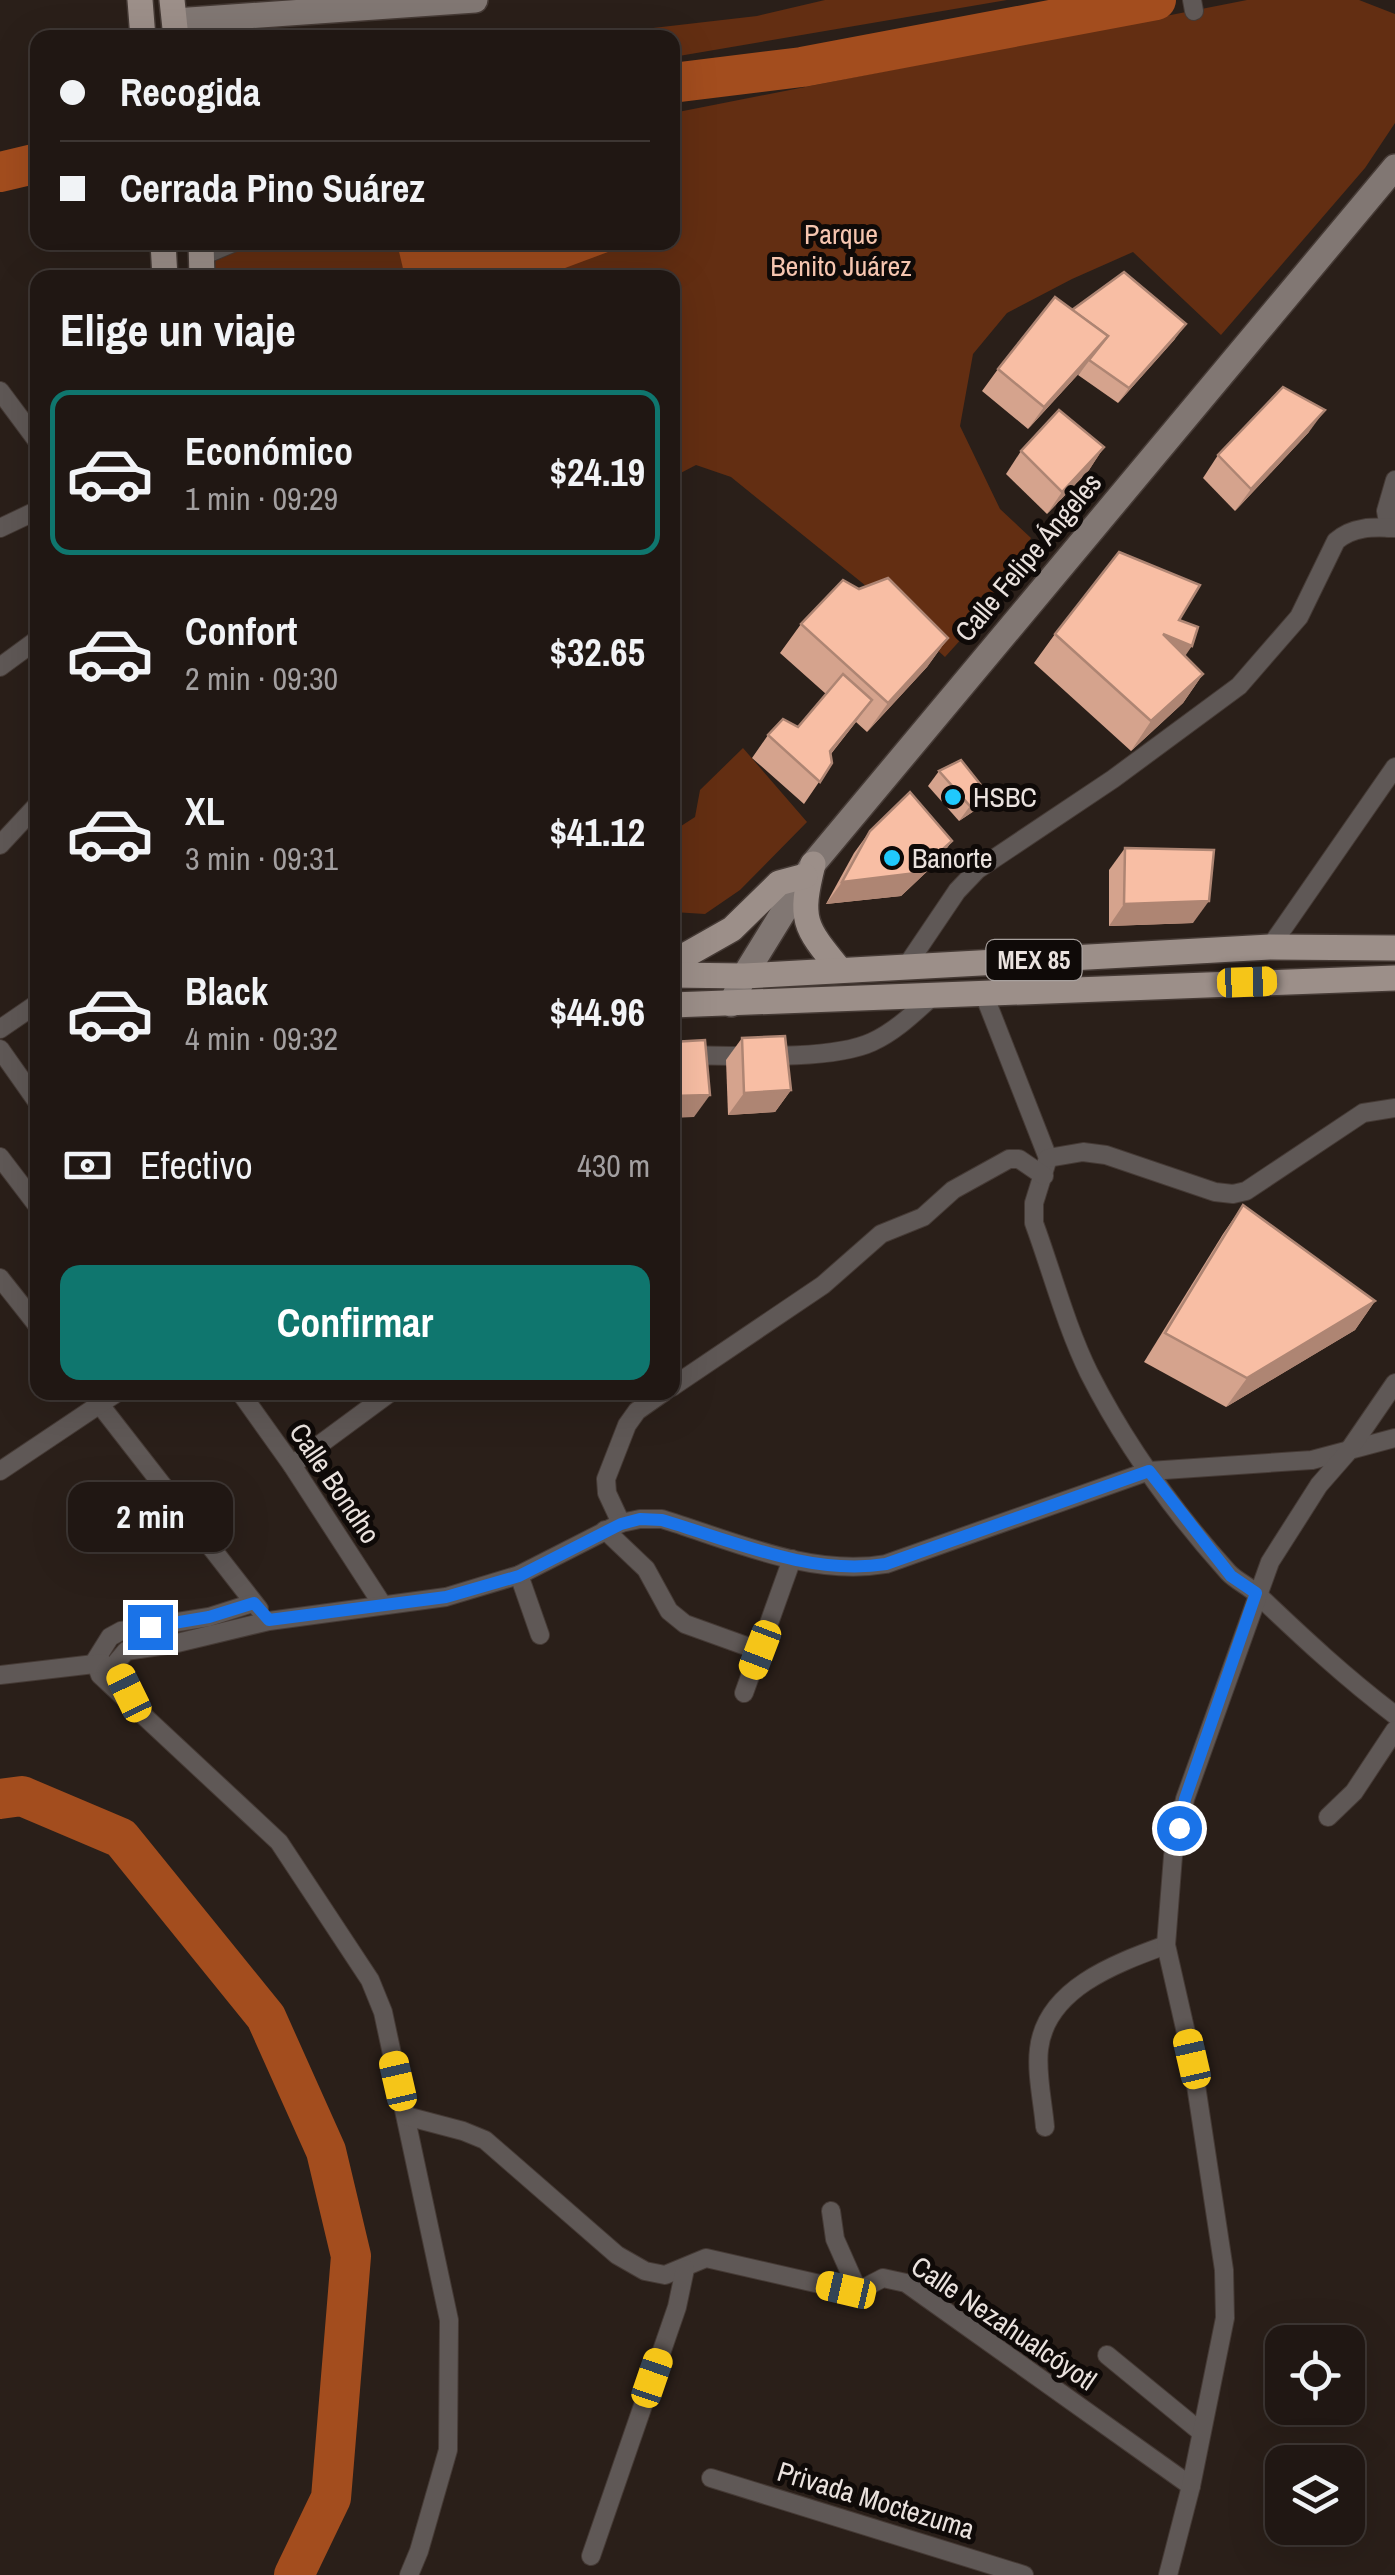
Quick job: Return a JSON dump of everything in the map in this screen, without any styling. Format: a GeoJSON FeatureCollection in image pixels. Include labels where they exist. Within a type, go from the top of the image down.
{"type":"FeatureCollection","features":[{"type":"Feature","properties":{"kind":"main road"},"geometry":{"type":"LineString","coordinates":[[174,19],[475,0]]}},
{"type":"Feature","properties":{"kind":"main road","name":"Calle Felipe Ángeles"},"geometry":{"type":"LineString","coordinates":[[731,1004],[809,870],[1395,167]]}},
{"type":"Feature","properties":{"kind":"main road"},"geometry":{"type":"LineString","coordinates":[[680,958],[732,929],[779,883],[809,870]]}},
{"type":"Feature","properties":{"kind":"main road"},"geometry":{"type":"LineString","coordinates":[[809,870],[803,903],[810,933],[839,969]]}},
{"type":"Feature","properties":{"kind":"main road","name":"MEX 85"},"geometry":{"type":"LineString","coordinates":[[680,975],[744,976],[1270,947],[1395,948]]}},
{"type":"Feature","properties":{"kind":"main road","name":"MEX 85"},"geometry":{"type":"LineString","coordinates":[[680,1005],[1395,978]]}},
{"type":"Feature","properties":{"kind":"street"},"geometry":{"type":"LineString","coordinates":[[0,391],[30,431]]}},
{"type":"Feature","properties":{"kind":"street"},"geometry":{"type":"LineString","coordinates":[[904,968],[957,891],[977,870],[1114,779],[1239,686],[1299,617],[1336,541],[1346,532],[1362,528],[1392,528],[1386,511],[1395,480]]}},
{"type":"Feature","properties":{"kind":"street"},"geometry":{"type":"LineString","coordinates":[[0,528],[30,514]]}},
{"type":"Feature","properties":{"kind":"street"},"geometry":{"type":"LineString","coordinates":[[0,667],[30,645]]}},
{"type":"Feature","properties":{"kind":"street"},"geometry":{"type":"LineString","coordinates":[[1270,947],[1395,768]]}},
{"type":"Feature","properties":{"kind":"street"},"geometry":{"type":"LineString","coordinates":[[0,845],[30,813]]}},
{"type":"Feature","properties":{"kind":"street"},"geometry":{"type":"LineString","coordinates":[[983,992],[1046,1167],[1034,1203],[1034,1223],[1087,1369],[1117,1425],[1231,1576],[1256,1593],[1359,1688],[1395,1715]]}},
{"type":"Feature","properties":{"kind":"street"},"geometry":{"type":"LineString","coordinates":[[680,1055],[842,1053],[874,1042],[935,994]]}},
{"type":"Feature","properties":{"kind":"street"},"geometry":{"type":"LineString","coordinates":[[0,1029],[30,1008]]}},
{"type":"Feature","properties":{"kind":"street"},"geometry":{"type":"LineString","coordinates":[[0,1049],[30,1091]]}},
{"type":"Feature","properties":{"kind":"street"},"geometry":{"type":"LineString","coordinates":[[680,1382],[824,1285],[882,1234],[922,1217],[967,1182],[1009,1159],[1019,1158],[1046,1167],[1083,1152],[1106,1154],[1215,1192],[1233,1194],[1246,1191],[1363,1113],[1395,1108]]}},
{"type":"Feature","properties":{"kind":"street"},"geometry":{"type":"LineString","coordinates":[[0,1157],[30,1197]]}},
{"type":"Feature","properties":{"kind":"street"},"geometry":{"type":"LineString","coordinates":[[0,1278],[30,1316]]}},
{"type":"Feature","properties":{"kind":"street"},"geometry":{"type":"LineString","coordinates":[[1168,2575],[1191,2486],[1225,2318],[1224,2270],[1192,2059],[1166,1945],[1173,1856],[1185,1799],[1256,1593],[1291,1527],[1395,1383]]}},
{"type":"Feature","properties":{"kind":"street"},"geometry":{"type":"LineString","coordinates":[[0,1471],[93,1400]]}},
{"type":"Feature","properties":{"kind":"street"},"geometry":{"type":"LineString","coordinates":[[95,1400],[269,1620]]}},
{"type":"Feature","properties":{"kind":"street","name":"Calle Bondho"},"geometry":{"type":"LineString","coordinates":[[246,1400],[382,1604]]}},
{"type":"Feature","properties":{"kind":"street"},"geometry":{"type":"LineString","coordinates":[[292,1465],[379,1400]]}},
{"type":"Feature","properties":{"kind":"street"},"geometry":{"type":"LineString","coordinates":[[652,1400],[626,1424],[606,1479],[613,1527],[646,1569],[670,1611],[685,1624],[760,1650]]}},
{"type":"Feature","properties":{"kind":"street"},"geometry":{"type":"LineString","coordinates":[[115,1664],[126,1651],[173,1644],[269,1620],[446,1597],[519,1576],[613,1527],[640,1519],[662,1520],[792,1559],[858,1569],[886,1564],[1149,1471],[1312,1460],[1395,1438]]}},
{"type":"Feature","properties":{"kind":"street"},"geometry":{"type":"LineString","coordinates":[[744,1693],[792,1559]]}},
{"type":"Feature","properties":{"kind":"street"},"geometry":{"type":"LineString","coordinates":[[519,1576],[540,1635]]}},
{"type":"Feature","properties":{"kind":"street"},"geometry":{"type":"LineString","coordinates":[[95,1661],[110,1637],[122,1631],[209,1617],[254,1603]]}},
{"type":"Feature","properties":{"kind":"street"},"geometry":{"type":"LineString","coordinates":[[95,1661],[100,1675],[278,1842],[360,1965],[382,2012],[449,2320],[448,2450],[419,2551],[408,2575]]}},
{"type":"Feature","properties":{"kind":"street"},"geometry":{"type":"LineString","coordinates":[[0,1675],[95,1661],[115,1664]]}},
{"type":"Feature","properties":{"kind":"street"},"geometry":{"type":"LineString","coordinates":[[115,1664],[138,1712]]}},
{"type":"Feature","properties":{"kind":"street"},"geometry":{"type":"LineString","coordinates":[[1328,1817],[1354,1792],[1395,1730]]}},
{"type":"Feature","properties":{"kind":"street"},"geometry":{"type":"LineString","coordinates":[[1046,2127],[1039,2048],[1053,2011],[1075,1989],[1115,1964],[1166,1945]]}},
{"type":"Feature","properties":{"kind":"street","name":"Calle Nezahualcóyotl"},"geometry":{"type":"LineString","coordinates":[[406,2116],[463,2130],[485,2140],[617,2254],[645,2271],[666,2275],[706,2258],[858,2291],[883,2278],[906,2283],[1191,2486]]}},
{"type":"Feature","properties":{"kind":"street"},"geometry":{"type":"LineString","coordinates":[[831,2210],[835,2239],[858,2291]]}},
{"type":"Feature","properties":{"kind":"street"},"geometry":{"type":"LineString","coordinates":[[591,2556],[677,2307],[685,2269]]}},
{"type":"Feature","properties":{"kind":"street"},"geometry":{"type":"LineString","coordinates":[[1106,2355],[1201,2432]]}},
{"type":"Feature","properties":{"kind":"street","name":"Privada Moctezuma"},"geometry":{"type":"LineString","coordinates":[[711,2478],[1024,2575]]}},
{"type":"Feature","properties":{"kind":"green space"},"geometry":{"type":"Polygon","coordinates":[[[825,0],[1007,0],[680,56],[680,30],[636,30],[757,16],[825,0]]]}},
{"type":"Feature","properties":{"kind":"green space","name":"Parque Benito Juárez"},"geometry":{"type":"Polygon","coordinates":[[[1247,0],[1359,0],[1395,14],[1395,123],[1365,168],[1221,335],[1133,252],[1007,313],[973,354],[960,426],[1000,509],[1031,538],[974,625],[945,657],[871,590],[731,477],[696,465],[680,473],[680,270],[207,270],[205,250],[680,250],[680,112],[1247,0]]]}},
{"type":"Feature","properties":{"kind":"green space"},"geometry":{"type":"Polygon","coordinates":[[[743,748],[807,822],[740,890],[705,914],[680,912],[680,827],[695,817],[700,790],[743,748]]]}},
{"type":"Feature","properties":{"kind":"shaded area"},"geometry":{"type":"Polygon","coordinates":[[[399,250],[613,250],[560,270],[403,270],[399,250]]]}},
{"type":"Feature","properties":{"kind":"building"},"geometry":{"type":"Polygon","coordinates":[[[1124,272],[1186,324],[1129,388],[1089,360],[1108,336],[1072,310],[1124,272]]]}},
{"type":"Feature","properties":{"kind":"building"},"geometry":{"type":"Polygon","coordinates":[[[1055,297],[1108,336],[1044,407],[998,369],[1055,297]]]}},
{"type":"Feature","properties":{"kind":"building"},"geometry":{"type":"Polygon","coordinates":[[[1283,387],[1325,410],[1251,489],[1218,455],[1283,387]]]}},
{"type":"Feature","properties":{"kind":"building"},"geometry":{"type":"Polygon","coordinates":[[[1059,410],[1104,447],[1062,492],[1021,451],[1059,410]]]}},
{"type":"Feature","properties":{"kind":"building"},"geometry":{"type":"Polygon","coordinates":[[[1119,552],[1200,585],[1179,620],[1198,627],[1192,646],[1163,634],[1203,674],[1151,721],[1055,634],[1119,552]]]}},
{"type":"Feature","properties":{"kind":"building"},"geometry":{"type":"Polygon","coordinates":[[[888,578],[948,638],[888,703],[801,624],[843,580],[859,589],[888,578]]]}},
{"type":"Feature","properties":{"kind":"building"},"geometry":{"type":"Polygon","coordinates":[[[843,674],[872,700],[830,751],[832,763],[820,782],[768,735],[783,719],[798,727],[843,674]]]}},
{"type":"Feature","properties":{"kind":"building"},"geometry":{"type":"Polygon","coordinates":[[[961,760],[988,794],[970,806],[939,771],[961,760]]]}},
{"type":"Feature","properties":{"kind":"building","name":"Banorte"},"geometry":{"type":"Polygon","coordinates":[[[910,792],[952,841],[916,873],[842,882],[870,831],[910,792]]]}},
{"type":"Feature","properties":{"kind":"building"},"geometry":{"type":"Polygon","coordinates":[[[1125,848],[1214,850],[1209,901],[1124,904],[1125,848]]]}},
{"type":"Feature","properties":{"kind":"building"},"geometry":{"type":"Polygon","coordinates":[[[785,1036],[791,1090],[744,1093],[742,1038],[785,1036]]]}},
{"type":"Feature","properties":{"kind":"building"},"geometry":{"type":"Polygon","coordinates":[[[705,1040],[710,1095],[680,1096],[680,1042],[705,1040]]]}},
{"type":"Feature","properties":{"kind":"building"},"geometry":{"type":"Polygon","coordinates":[[[1243,1205],[1375,1301],[1247,1378],[1165,1333],[1243,1205]]]}},
{"type":"Feature","properties":{"kind":"waterway"},"geometry":{"type":"LineString","coordinates":[[680,82],[802,67],[1156,0]]}},
{"type":"Feature","properties":{"kind":"waterway"},"geometry":{"type":"LineString","coordinates":[[0,172],[30,165]]}},
{"type":"Feature","properties":{"kind":"waterway"},"geometry":{"type":"LineString","coordinates":[[0,1799],[22,1796],[121,1838],[266,2017],[326,2151],[351,2256],[331,2498],[294,2575]]}},
{"type":"Feature","properties":{"kind":"place","name":"HSBC"},"geometry":{"type":"Point","coordinates":[953,797]}},
{"type":"Feature","properties":{"kind":"place","name":"Banorte"},"geometry":{"type":"Point","coordinates":[892,858]}},
{"type":"Feature","properties":{"kind":"route"},"geometry":{"type":"LineString","coordinates":[[150,1627],[209,1617],[254,1603],[269,1620],[446,1597],[519,1576],[605,1530],[640,1519],[662,1520],[792,1559],[858,1569],[886,1564],[1149,1471],[1231,1576],[1256,1593],[1185,1799],[1179,1828]]}}]}
